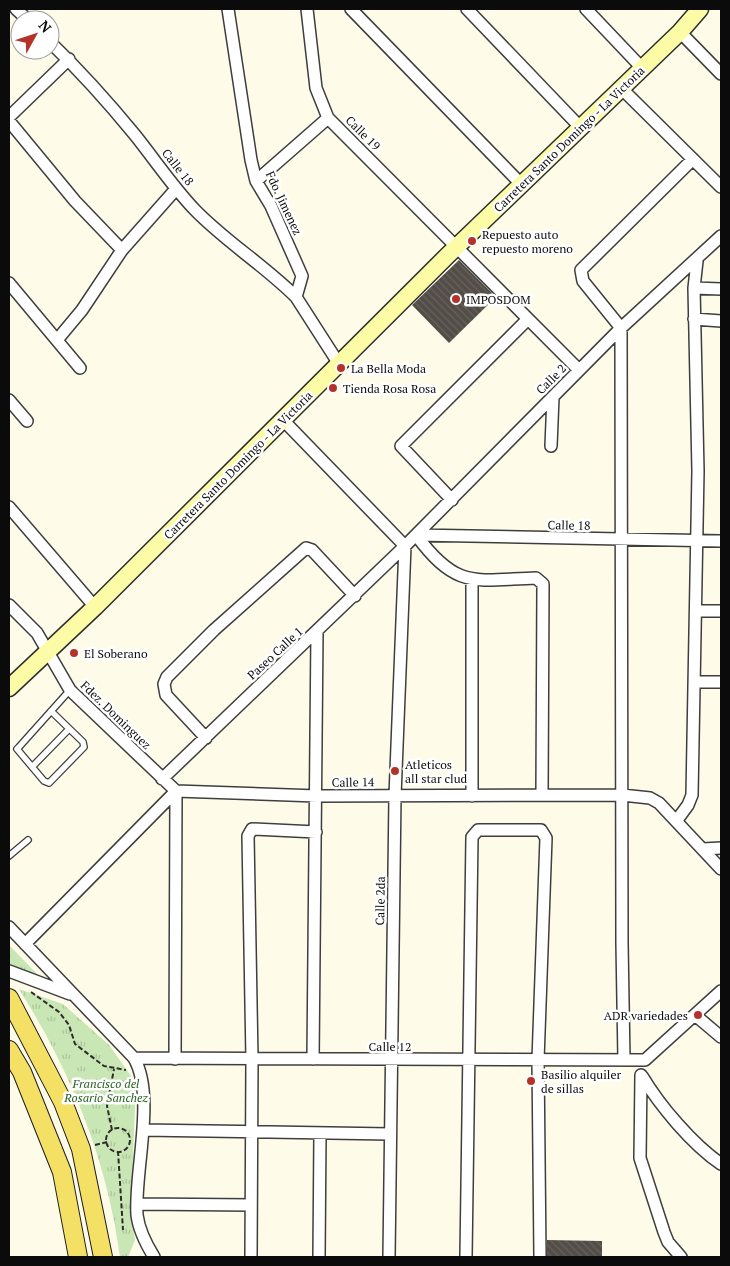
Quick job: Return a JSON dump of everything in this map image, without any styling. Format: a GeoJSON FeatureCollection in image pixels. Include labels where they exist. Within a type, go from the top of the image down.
{"type":"FeatureCollection","features":[{"type":"Feature","properties":{"kind":"main road","name":"Carretera Santo Domingo - La Victoria"},"geometry":{"type":"LineString","coordinates":[[9,688],[94,607],[457,247],[680,32],[699,9]]}},
{"type":"Feature","properties":{"kind":"main road"},"geometry":{"type":"LineString","coordinates":[[9,998],[62,1102],[81,1149],[103,1257]]}},
{"type":"Feature","properties":{"kind":"main road"},"geometry":{"type":"LineString","coordinates":[[9,1050],[22,1072],[62,1172],[78,1257]]}},
{"type":"Feature","properties":{"kind":"street","name":"Fdo. Jimenez"},"geometry":{"type":"LineString","coordinates":[[228,9],[251,160],[256,181],[271,206],[302,276],[296,297]]}},
{"type":"Feature","properties":{"kind":"street","name":"Calle 19"},"geometry":{"type":"LineString","coordinates":[[307,9],[316,88],[328,118],[527,320],[579,370]]}},
{"type":"Feature","properties":{"kind":"street"},"geometry":{"type":"LineString","coordinates":[[351,9],[522,185]]}},
{"type":"Feature","properties":{"kind":"street"},"geometry":{"type":"LineString","coordinates":[[467,9],[581,128]]}},
{"type":"Feature","properties":{"kind":"street"},"geometry":{"type":"LineString","coordinates":[[586,9],[642,68]]}},
{"type":"Feature","properties":{"kind":"street"},"geometry":{"type":"LineString","coordinates":[[680,32],[721,74]]}},
{"type":"Feature","properties":{"kind":"street","name":"Calle 18"},"geometry":{"type":"LineString","coordinates":[[60,51],[135,135],[176,189],[214,230],[274,275],[296,297]]}},
{"type":"Feature","properties":{"kind":"street"},"geometry":{"type":"LineString","coordinates":[[69,59],[9,119],[75,202],[122,250]]}},
{"type":"Feature","properties":{"kind":"street"},"geometry":{"type":"LineString","coordinates":[[622,88],[721,187]]}},
{"type":"Feature","properties":{"kind":"street"},"geometry":{"type":"LineString","coordinates":[[256,181],[328,118]]}},
{"type":"Feature","properties":{"kind":"street"},"geometry":{"type":"LineString","coordinates":[[624,1060],[621,328],[583,281],[581,270],[693,159]]}},
{"type":"Feature","properties":{"kind":"street"},"geometry":{"type":"LineString","coordinates":[[57,340],[82,310],[122,250],[176,189]]}},
{"type":"Feature","properties":{"kind":"street","name":"Calle 2"},"geometry":{"type":"LineString","coordinates":[[405,546],[621,328],[697,261],[721,236]]}},
{"type":"Feature","properties":{"kind":"street"},"geometry":{"type":"LineString","coordinates":[[697,261],[694,288],[694,319],[698,471],[692,795],[688,806],[676,820],[721,869]]}},
{"type":"Feature","properties":{"kind":"street"},"geometry":{"type":"LineString","coordinates":[[9,283],[80,368]]}},
{"type":"Feature","properties":{"kind":"street"},"geometry":{"type":"LineString","coordinates":[[694,288],[721,288]]}},
{"type":"Feature","properties":{"kind":"street"},"geometry":{"type":"LineString","coordinates":[[296,297],[339,364]]}},
{"type":"Feature","properties":{"kind":"street"},"geometry":{"type":"LineString","coordinates":[[694,319],[721,321]]}},
{"type":"Feature","properties":{"kind":"street"},"geometry":{"type":"LineString","coordinates":[[452,500],[401,446],[527,320]]}},
{"type":"Feature","properties":{"kind":"street"},"geometry":{"type":"LineString","coordinates":[[552,446],[553,397]]}},
{"type":"Feature","properties":{"kind":"street"},"geometry":{"type":"LineString","coordinates":[[9,400],[27,420]]}},
{"type":"Feature","properties":{"kind":"street"},"geometry":{"type":"LineString","coordinates":[[283,420],[405,546]]}},
{"type":"Feature","properties":{"kind":"street"},"geometry":{"type":"LineString","coordinates":[[9,507],[94,607]]}},
{"type":"Feature","properties":{"kind":"street"},"geometry":{"type":"LineString","coordinates":[[416,535],[432,557],[454,574],[472,580],[536,578],[544,584],[542,795]]}},
{"type":"Feature","properties":{"kind":"street","name":"Calle 18"},"geometry":{"type":"LineString","coordinates":[[416,535],[721,541]]}},
{"type":"Feature","properties":{"kind":"street","name":"Paseo Calle 1"},"geometry":{"type":"LineString","coordinates":[[162,779],[318,632],[405,546]]}},
{"type":"Feature","properties":{"kind":"street","name":"Calle 2da"},"geometry":{"type":"LineString","coordinates":[[389,1257],[390,1059],[395,796],[405,546]]}},
{"type":"Feature","properties":{"kind":"street"},"geometry":{"type":"LineString","coordinates":[[206,738],[166,695],[164,684],[167,677],[214,630],[306,548],[312,550],[355,596]]}},
{"type":"Feature","properties":{"kind":"street"},"geometry":{"type":"LineString","coordinates":[[472,580],[472,796]]}},
{"type":"Feature","properties":{"kind":"street","name":"Fdez. Dominguez"},"geometry":{"type":"LineString","coordinates":[[9,605],[37,633],[70,690],[176,791]]}},
{"type":"Feature","properties":{"kind":"street"},"geometry":{"type":"LineString","coordinates":[[696,611],[721,611]]}},
{"type":"Feature","properties":{"kind":"street"},"geometry":{"type":"LineString","coordinates":[[313,1059],[318,632]]}},
{"type":"Feature","properties":{"kind":"street"},"geometry":{"type":"LineString","coordinates":[[695,682],[721,682]]}},
{"type":"Feature","properties":{"kind":"street"},"geometry":{"type":"LineString","coordinates":[[25,944],[176,791]]}},
{"type":"Feature","properties":{"kind":"street"},"geometry":{"type":"LineString","coordinates":[[175,1058],[176,791]]}},
{"type":"Feature","properties":{"kind":"street","name":"Calle 14"},"geometry":{"type":"LineString","coordinates":[[176,791],[316,796],[622,795],[650,798],[659,803],[676,820]]}},
{"type":"Feature","properties":{"kind":"street"},"geometry":{"type":"LineString","coordinates":[[251,1257],[252,1059],[247,846],[249,832],[252,829],[316,832]]}},
{"type":"Feature","properties":{"kind":"street"},"geometry":{"type":"LineString","coordinates":[[466,1257],[472,837],[478,830],[541,830],[546,838],[538,1060],[540,1257]]}},
{"type":"Feature","properties":{"kind":"street"},"geometry":{"type":"LineString","coordinates":[[702,849],[721,848]]}},
{"type":"Feature","properties":{"kind":"street"},"geometry":{"type":"LineString","coordinates":[[9,927],[134,1058],[142,1071],[143,1130],[137,1215],[143,1238],[154,1257]]}},
{"type":"Feature","properties":{"kind":"street"},"geometry":{"type":"LineString","coordinates":[[9,971],[74,995]]}},
{"type":"Feature","properties":{"kind":"street"},"geometry":{"type":"LineString","coordinates":[[681,1257],[668,1242],[640,1158],[641,1060],[721,991]]}},
{"type":"Feature","properties":{"kind":"street"},"geometry":{"type":"LineString","coordinates":[[695,1015],[721,1037]]}},
{"type":"Feature","properties":{"kind":"street","name":"Calle 12"},"geometry":{"type":"LineString","coordinates":[[134,1058],[641,1060]]}},
{"type":"Feature","properties":{"kind":"street"},"geometry":{"type":"LineString","coordinates":[[642,1075],[653,1095],[721,1164]]}},
{"type":"Feature","properties":{"kind":"street"},"geometry":{"type":"LineString","coordinates":[[143,1130],[390,1134]]}},
{"type":"Feature","properties":{"kind":"street"},"geometry":{"type":"LineString","coordinates":[[319,1257],[320,1133]]}},
{"type":"Feature","properties":{"kind":"street"},"geometry":{"type":"LineString","coordinates":[[138,1204],[252,1205]]}},
{"type":"Feature","properties":{"kind":"lane"},"geometry":{"type":"LineString","coordinates":[[52,711],[83,742],[83,749],[49,783],[44,781],[17,749],[70,690]]}},
{"type":"Feature","properties":{"kind":"lane"},"geometry":{"type":"LineString","coordinates":[[32,767],[69,729]]}},
{"type":"Feature","properties":{"kind":"lane"},"geometry":{"type":"LineString","coordinates":[[9,856],[28,840]]}},
{"type":"Feature","properties":{"kind":"path"},"geometry":{"type":"LineString","coordinates":[[28,990],[59,1012],[69,1025],[75,1044],[104,1066],[114,1069],[142,1071]]}},
{"type":"Feature","properties":{"kind":"path"},"geometry":{"type":"LineString","coordinates":[[112,1130],[124,1129],[130,1136],[127,1148],[118,1151],[113,1150],[107,1142],[107,1137],[112,1130],[107,1106],[114,1069]]}},
{"type":"Feature","properties":{"kind":"path"},"geometry":{"type":"LineString","coordinates":[[118,1151],[123,1230]]}},
{"type":"Feature","properties":{"kind":"green space"},"geometry":{"type":"Polygon","coordinates":[[[9,945],[39,976],[9,964],[9,945]]]}},
{"type":"Feature","properties":{"kind":"green space","name":"Francisco del Rosario Sanchez"},"geometry":{"type":"Polygon","coordinates":[[[19,989],[63,1004],[109,1045],[136,1083],[131,1206],[135,1240],[128,1257],[120,1257],[106,1185],[84,1117],[55,1052],[19,989]]]}},
{"type":"Feature","properties":{"kind":"building","name":"IMPOSDOM"},"geometry":{"type":"Polygon","coordinates":[[[459,260],[496,297],[449,343],[412,305],[459,260]]]}},
{"type":"Feature","properties":{"kind":"building"},"geometry":{"type":"Polygon","coordinates":[[[547,1240],[602,1241],[602,1257],[547,1257],[547,1240]]]}},
{"type":"Feature","properties":{"kind":"place","name":"Repuesto auto repuesto moreno"},"geometry":{"type":"Point","coordinates":[472,241]}},
{"type":"Feature","properties":{"kind":"place","name":"IMPOSDOM"},"geometry":{"type":"Point","coordinates":[456,299]}},
{"type":"Feature","properties":{"kind":"place","name":"La Bella Moda"},"geometry":{"type":"Point","coordinates":[341,368]}},
{"type":"Feature","properties":{"kind":"place","name":"Tienda Rosa Rosa"},"geometry":{"type":"Point","coordinates":[333,388]}},
{"type":"Feature","properties":{"kind":"place","name":"El Soberano"},"geometry":{"type":"Point","coordinates":[74,653]}},
{"type":"Feature","properties":{"kind":"place","name":"Atleticos all star clud"},"geometry":{"type":"Point","coordinates":[395,771]}},
{"type":"Feature","properties":{"kind":"place","name":"ADR variedades"},"geometry":{"type":"Point","coordinates":[698,1015]}},
{"type":"Feature","properties":{"kind":"place","name":"Basilio alquiler de sillas"},"geometry":{"type":"Point","coordinates":[531,1081]}}]}
